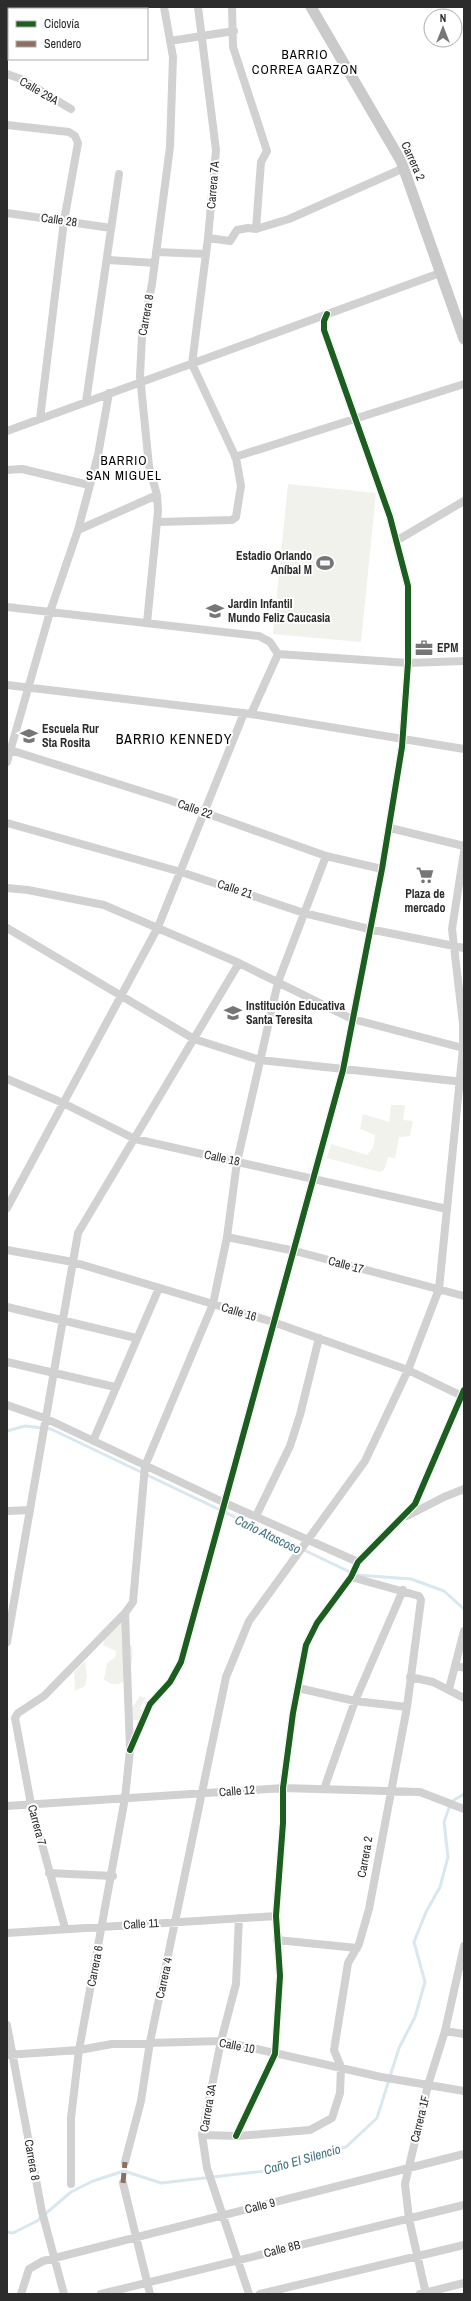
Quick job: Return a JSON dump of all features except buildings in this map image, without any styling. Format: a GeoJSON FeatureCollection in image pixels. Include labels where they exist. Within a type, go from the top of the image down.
{"type":"FeatureCollection","features":[{"type":"Feature","properties":{"kind":"street","name":"Carrera 8"},"geometry":{"type":"LineString","coordinates":[[147,623],[158,522],[157,495],[149,466],[142,381],[142,336],[155,263],[170,147],[173,57],[164,7]]}},
{"type":"Feature","properties":{"kind":"street","name":"Carrera 7A"},"geometry":{"type":"LineString","coordinates":[[192,364],[208,238],[216,150],[200,35],[198,7]]}},
{"type":"Feature","properties":{"kind":"street"},"geometry":{"type":"LineString","coordinates":[[232,7],[234,31],[233,47],[267,151],[261,162],[256,229]]}},
{"type":"Feature","properties":{"kind":"street","name":"Carrera 2"},"geometry":{"type":"LineString","coordinates":[[311,7],[404,168],[464,339]]}},
{"type":"Feature","properties":{"kind":"street"},"geometry":{"type":"LineString","coordinates":[[170,41],[200,35],[234,31]]}},
{"type":"Feature","properties":{"kind":"street","name":"Calle 29A"},"geometry":{"type":"LineString","coordinates":[[7,74],[20,79],[71,109]]}},
{"type":"Feature","properties":{"kind":"street"},"geometry":{"type":"LineString","coordinates":[[7,125],[68,132],[75,136],[78,143],[64,221],[40,419]]}},
{"type":"Feature","properties":{"kind":"street"},"geometry":{"type":"LineString","coordinates":[[208,238],[230,241],[237,230],[248,228],[256,229],[289,219],[404,168]]}},
{"type":"Feature","properties":{"kind":"street"},"geometry":{"type":"LineString","coordinates":[[86,402],[108,260],[119,174]]}},
{"type":"Feature","properties":{"kind":"street","name":"Calle 28"},"geometry":{"type":"LineString","coordinates":[[7,212],[111,228]]}},
{"type":"Feature","properties":{"kind":"street"},"geometry":{"type":"LineString","coordinates":[[156,252],[206,254]]}},
{"type":"Feature","properties":{"kind":"street"},"geometry":{"type":"LineString","coordinates":[[108,260],[155,263]]}},
{"type":"Feature","properties":{"kind":"street"},"geometry":{"type":"LineString","coordinates":[[7,432],[142,381],[440,273]]}},
{"type":"Feature","properties":{"kind":"street"},"geometry":{"type":"LineString","coordinates":[[130,1750],[150,1704],[170,1682],[182,1662],[273,1322],[295,1251],[312,1179],[343,1070],[369,929],[390,828],[403,739],[408,663],[408,586],[390,518],[324,330],[324,321],[328,314]]}},
{"type":"Feature","properties":{"kind":"street"},"geometry":{"type":"LineString","coordinates":[[158,522],[232,520],[236,517],[241,486],[235,457],[192,364]]}},
{"type":"Feature","properties":{"kind":"street"},"geometry":{"type":"LineString","coordinates":[[235,457],[356,420],[464,384]]}},
{"type":"Feature","properties":{"kind":"street"},"geometry":{"type":"LineString","coordinates":[[7,762],[9,750],[50,612],[78,530],[98,455],[109,394]]}},
{"type":"Feature","properties":{"kind":"street"},"geometry":{"type":"LineString","coordinates":[[7,470],[22,469],[89,485]]}},
{"type":"Feature","properties":{"kind":"street"},"geometry":{"type":"LineString","coordinates":[[78,530],[157,495]]}},
{"type":"Feature","properties":{"kind":"street"},"geometry":{"type":"LineString","coordinates":[[396,541],[464,501]]}},
{"type":"Feature","properties":{"kind":"street"},"geometry":{"type":"LineString","coordinates":[[7,607],[259,636],[270,642],[278,654]]}},
{"type":"Feature","properties":{"kind":"street"},"geometry":{"type":"LineString","coordinates":[[278,654],[408,663],[464,661]]}},
{"type":"Feature","properties":{"kind":"street"},"geometry":{"type":"LineString","coordinates":[[7,1208],[158,927],[204,812],[247,714],[278,654]]}},
{"type":"Feature","properties":{"kind":"street"},"geometry":{"type":"LineString","coordinates":[[7,685],[247,714],[464,749]]}},
{"type":"Feature","properties":{"kind":"street","name":"Calle 22"},"geometry":{"type":"LineString","coordinates":[[9,750],[204,812],[326,856],[382,869]]}},
{"type":"Feature","properties":{"kind":"street","name":"Calle 21"},"geometry":{"type":"LineString","coordinates":[[7,823],[181,872],[304,913],[369,929],[464,948]]}},
{"type":"Feature","properties":{"kind":"street"},"geometry":{"type":"LineString","coordinates":[[390,828],[464,846]]}},
{"type":"Feature","properties":{"kind":"street","name":"Carrera 4"},"geometry":{"type":"LineString","coordinates":[[125,2162],[141,2101],[150,2042],[176,1922],[200,1794],[226,1677],[249,1621],[302,1551],[365,1461],[408,1370],[439,1289],[462,1082],[464,1024],[452,928],[464,852]]}},
{"type":"Feature","properties":{"kind":"street"},"geometry":{"type":"LineString","coordinates":[[130,1750],[125,1613],[133,1602],[144,1471],[213,1304],[227,1237],[237,1162],[278,982],[326,856]]}},
{"type":"Feature","properties":{"kind":"street"},"geometry":{"type":"LineString","coordinates":[[7,888],[28,890],[104,905],[239,963],[352,1019],[462,1048]]}},
{"type":"Feature","properties":{"kind":"street"},"geometry":{"type":"LineString","coordinates":[[7,928],[194,1039],[260,1060],[462,1082]]}},
{"type":"Feature","properties":{"kind":"street"},"geometry":{"type":"LineString","coordinates":[[7,1642],[46,1426],[78,1233],[239,963]]}},
{"type":"Feature","properties":{"kind":"street","name":"Calle 18"},"geometry":{"type":"LineString","coordinates":[[7,1079],[63,1103],[135,1139],[447,1210]]}},
{"type":"Feature","properties":{"kind":"street","name":"Calle 17"},"geometry":{"type":"LineString","coordinates":[[227,1237],[295,1251],[464,1296]]}},
{"type":"Feature","properties":{"kind":"street","name":"Calle 16"},"geometry":{"type":"LineString","coordinates":[[7,1250],[74,1262],[273,1322],[408,1370],[463,1394]]}},
{"type":"Feature","properties":{"kind":"street"},"geometry":{"type":"LineString","coordinates":[[93,1441],[136,1338],[159,1288]]}},
{"type":"Feature","properties":{"kind":"street"},"geometry":{"type":"LineString","coordinates":[[7,1307],[136,1338]]}},
{"type":"Feature","properties":{"kind":"street"},"geometry":{"type":"LineString","coordinates":[[256,1516],[290,1446],[300,1415],[318,1338]]}},
{"type":"Feature","properties":{"kind":"street"},"geometry":{"type":"LineString","coordinates":[[7,1362],[115,1387]]}},
{"type":"Feature","properties":{"kind":"street"},"geometry":{"type":"LineString","coordinates":[[202,2135],[236,2136],[275,2054],[280,1976],[276,1916],[284,1823],[284,1788],[293,1713],[306,1645],[317,1622],[352,1574],[358,1562],[415,1504],[463,1394]]}},
{"type":"Feature","properties":{"kind":"street"},"geometry":{"type":"LineString","coordinates":[[7,1405],[46,1426],[93,1441],[144,1471],[224,1509],[256,1516],[358,1562]]}},
{"type":"Feature","properties":{"kind":"street"},"geometry":{"type":"LineString","coordinates":[[399,1520],[444,1497],[464,1489]]}},
{"type":"Feature","properties":{"kind":"street"},"geometry":{"type":"LineString","coordinates":[[7,1511],[30,1510]]}},
{"type":"Feature","properties":{"kind":"street"},"geometry":{"type":"LineString","coordinates":[[324,1789],[355,1701],[403,1590],[352,1574]]}},
{"type":"Feature","properties":{"kind":"street","name":"Carrera 2"},"geometry":{"type":"LineString","coordinates":[[236,2136],[310,2130],[332,2118],[340,2093],[341,2067],[334,2050],[348,1963],[357,1948],[369,1909],[390,1790],[407,1707],[420,1600],[419,1596],[403,1590]]}},
{"type":"Feature","properties":{"kind":"street","name":"Carrera 7"},"geometry":{"type":"LineString","coordinates":[[65,1928],[31,1804],[14,1721],[15,1716],[44,1696],[125,1613]]}},
{"type":"Feature","properties":{"kind":"street"},"geometry":{"type":"LineString","coordinates":[[449,1689],[464,1631]]}},
{"type":"Feature","properties":{"kind":"street"},"geometry":{"type":"LineString","coordinates":[[455,1665],[464,1668]]}},
{"type":"Feature","properties":{"kind":"street"},"geometry":{"type":"LineString","coordinates":[[410,1678],[433,1682],[464,1698]]}},
{"type":"Feature","properties":{"kind":"street"},"geometry":{"type":"LineString","coordinates":[[298,1688],[355,1701],[407,1707]]}},
{"type":"Feature","properties":{"kind":"street","name":"Carrera 6"},"geometry":{"type":"LineString","coordinates":[[71,2184],[70,2118],[79,2050],[126,1798],[130,1750]]}},
{"type":"Feature","properties":{"kind":"street","name":"Calle 12"},"geometry":{"type":"LineString","coordinates":[[7,1806],[284,1788],[420,1792],[443,1799],[464,1810]]}},
{"type":"Feature","properties":{"kind":"street"},"geometry":{"type":"LineString","coordinates":[[49,1873],[112,1876]]}},
{"type":"Feature","properties":{"kind":"street","name":"Calle 11"},"geometry":{"type":"LineString","coordinates":[[7,1932],[276,1916]]}},
{"type":"Feature","properties":{"kind":"street","name":"Carrera 3A"},"geometry":{"type":"LineString","coordinates":[[239,1918],[236,1984],[202,2135],[207,2168],[249,2294]]}},
{"type":"Feature","properties":{"kind":"street"},"geometry":{"type":"LineString","coordinates":[[278,1940],[357,1948]]}},
{"type":"Feature","properties":{"kind":"street","name":"Carrera 1F"},"geometry":{"type":"LineString","coordinates":[[424,2294],[409,2219],[405,2184],[428,2085],[460,1979],[464,1946]]}},
{"type":"Feature","properties":{"kind":"street","name":"Carrera 8"},"geometry":{"type":"LineString","coordinates":[[7,2025],[10,2055],[42,2212],[64,2294]]}},
{"type":"Feature","properties":{"kind":"street"},"geometry":{"type":"LineString","coordinates":[[445,2031],[464,2034]]}},
{"type":"Feature","properties":{"kind":"street","name":"Calle 10"},"geometry":{"type":"LineString","coordinates":[[10,2055],[79,2050],[112,2044],[222,2041],[393,2080],[464,2091]]}},
{"type":"Feature","properties":{"kind":"street","name":"Calle 9"},"geometry":{"type":"LineString","coordinates":[[22,2294],[29,2269],[43,2261],[464,2154]]}},
{"type":"Feature","properties":{"kind":"street"},"geometry":{"type":"LineString","coordinates":[[124,2183],[150,2294]]}},
{"type":"Feature","properties":{"kind":"street","name":"Calle 8B"},"geometry":{"type":"LineString","coordinates":[[101,2294],[464,2205]]}},
{"type":"Feature","properties":{"kind":"street"},"geometry":{"type":"LineString","coordinates":[[260,2294],[464,2244]]}},
{"type":"Feature","properties":{"kind":"street"},"geometry":{"type":"LineString","coordinates":[[424,2294],[464,2283]]}},
{"type":"Feature","properties":{"kind":"shaded area","name":"Estadio Orlando Aníbal M"},"geometry":{"type":"Polygon","coordinates":[[[288,484],[376,493],[361,642],[273,634],[288,484]]]}},
{"type":"Feature","properties":{"kind":"shaded area"},"geometry":{"type":"Polygon","coordinates":[[[391,1105],[405,1105],[403,1120],[413,1121],[410,1136],[399,1137],[395,1158],[388,1157],[384,1170],[380,1172],[327,1158],[331,1144],[367,1155],[373,1148],[375,1135],[360,1129],[363,1114],[389,1122],[391,1105]]]}},
{"type":"Feature","properties":{"kind":"shaded area"},"geometry":{"type":"Polygon","coordinates":[[[116,1619],[122,1620],[123,1636],[121,1638],[124,1643],[132,1646],[132,1657],[130,1671],[127,1677],[119,1684],[111,1684],[104,1680],[107,1663],[115,1657],[116,1651],[103,1645],[107,1626],[116,1619]]]}},
{"type":"Feature","properties":{"kind":"shaded area"},"geometry":{"type":"Polygon","coordinates":[[[85,1661],[87,1676],[85,1686],[75,1691],[74,1672],[85,1661]]]}},
{"type":"Feature","properties":{"kind":"shaded area"},"geometry":{"type":"Polygon","coordinates":[[[140,1696],[146,1698],[139,1709],[143,1710],[141,1720],[133,1720],[132,1708],[140,1696]]]}},
{"type":"Feature","properties":{"kind":"waterway","name":"Caño Atascoso"},"geometry":{"type":"LineString","coordinates":[[7,1431],[25,1426],[51,1429],[352,1573]]}},
{"type":"Feature","properties":{"kind":"waterway","name":"Caño Atascoso"},"geometry":{"type":"LineString","coordinates":[[357,1575],[411,1579],[444,1591],[464,1609]]}},
{"type":"Feature","properties":{"kind":"waterway","name":"Caño El Silencio"},"geometry":{"type":"LineString","coordinates":[[7,2232],[13,2233],[37,2221],[71,2192],[93,2181],[124,2171],[161,2183],[265,2171],[346,2147],[377,2118],[399,2048],[415,2017],[425,1982],[414,1942],[426,1912],[440,1887],[448,1857],[444,1822],[451,1802],[464,1794]]}},
{"type":"Feature","properties":{"kind":"marked path"},"geometry":{"type":"LineString","coordinates":[[123,2183],[125,2162]]}},
{"type":"Feature","properties":{"kind":"cycle path"},"geometry":{"type":"LineString","coordinates":[[130,1750],[150,1704],[170,1682],[181,1662],[343,1070],[382,869],[402,747],[408,663],[408,586],[390,517],[324,330],[324,321],[327,314]]}},
{"type":"Feature","properties":{"kind":"cycle path"},"geometry":{"type":"LineString","coordinates":[[236,2136],[275,2054],[280,1976],[276,1916],[283,1823],[283,1788],[293,1713],[306,1645],[317,1623],[351,1577],[358,1562],[415,1504],[464,1390]]}},
{"type":"Feature","properties":{"kind":"place","name":"Estadio Orlando Aníbal M"},"geometry":{"type":"Point","coordinates":[325,563]}},
{"type":"Feature","properties":{"kind":"place","name":"Jardin Infantil Mundo Feliz Caucasia"},"geometry":{"type":"Point","coordinates":[215,611]}},
{"type":"Feature","properties":{"kind":"place","name":"EPM"},"geometry":{"type":"Point","coordinates":[424,648]}},
{"type":"Feature","properties":{"kind":"place","name":"Escuela Rur Sta Rosita"},"geometry":{"type":"Point","coordinates":[29,736]}},
{"type":"Feature","properties":{"kind":"place","name":"Plaza de mercado"},"geometry":{"type":"Point","coordinates":[425,875]}},
{"type":"Feature","properties":{"kind":"place","name":"Institución Educativa Santa Teresita"},"geometry":{"type":"Point","coordinates":[233,1013]}},
{"type":"Feature","properties":{"kind":"district","name":"BARRIO CORREA GARZON"},"geometry":{"type":"Point","coordinates":[305,62]}},
{"type":"Feature","properties":{"kind":"district","name":"BARRIO SAN MIGUEL"},"geometry":{"type":"Point","coordinates":[124,468]}},
{"type":"Feature","properties":{"kind":"district","name":"BARRIO KENNEDY"},"geometry":{"type":"Point","coordinates":[174,739]}}]}
